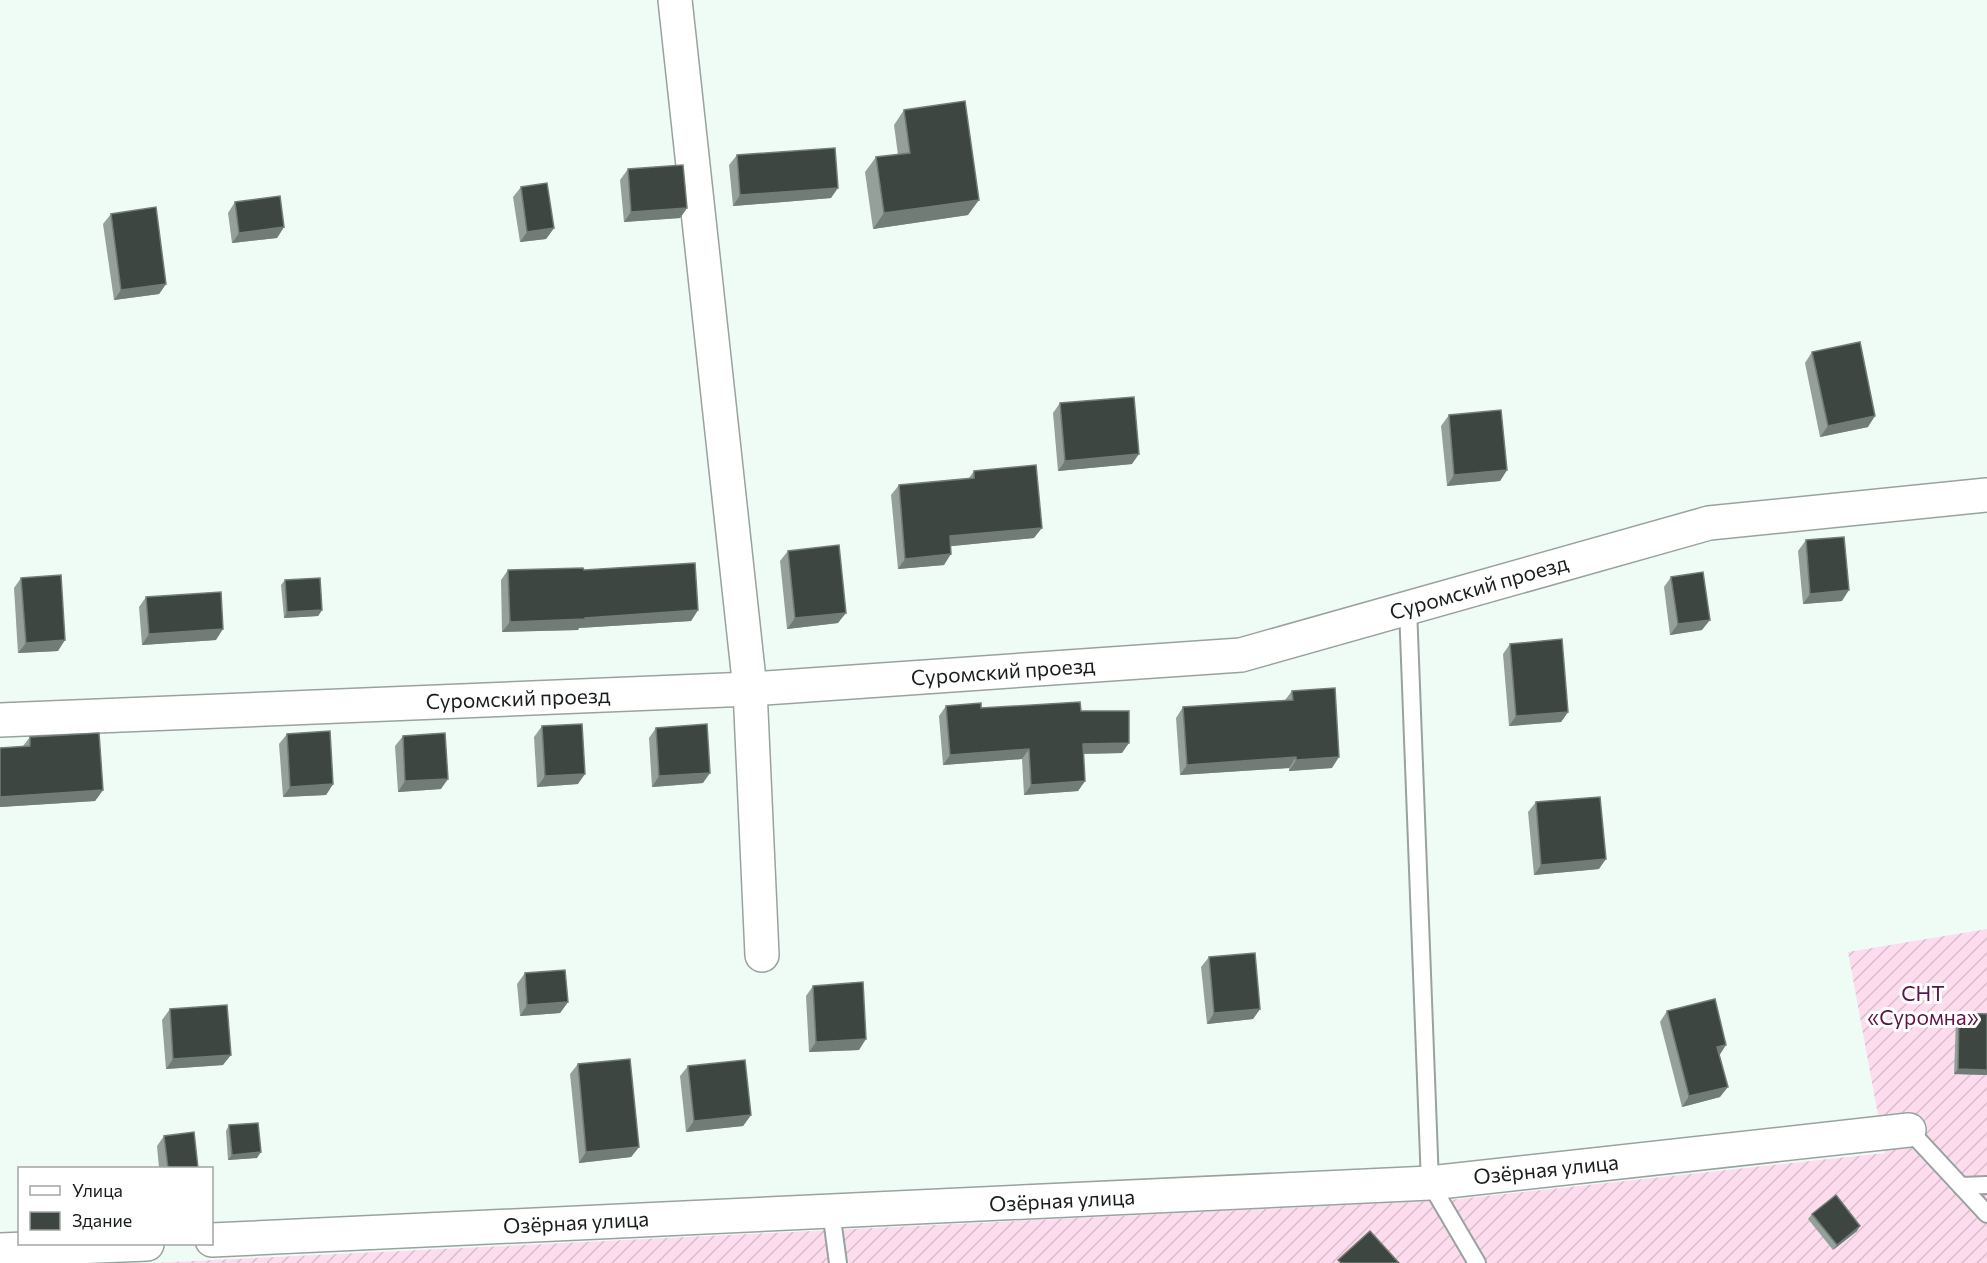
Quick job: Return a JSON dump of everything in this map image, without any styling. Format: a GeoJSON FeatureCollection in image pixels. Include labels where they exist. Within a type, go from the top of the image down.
{"type":"FeatureCollection","features":[{"type":"Feature","properties":{"kind":"street"},"geometry":{"type":"LineString","coordinates":[[675,0],[750,689],[762,955]]}},
{"type":"Feature","properties":{"kind":"street","name":"Суромский проезд"},"geometry":{"type":"LineString","coordinates":[[0,720],[750,689],[1241,655],[1709,523],[1987,495]]}},
{"type":"Feature","properties":{"kind":"street","name":"Озёрная улица"},"geometry":{"type":"LineString","coordinates":[[213,1240],[1430,1183],[1909,1130]]}},
{"type":"Feature","properties":{"kind":"street"},"geometry":{"type":"LineString","coordinates":[[0,1251],[79,1255],[141,1245]]}},
{"type":"Feature","properties":{"kind":"lane"},"geometry":{"type":"LineString","coordinates":[[1408,608],[1430,1183],[1477,1263]]}},
{"type":"Feature","properties":{"kind":"lane"},"geometry":{"type":"LineString","coordinates":[[1909,1130],[1987,1214]]}},
{"type":"Feature","properties":{"kind":"lane"},"geometry":{"type":"LineString","coordinates":[[1961,1186],[1987,1185]]}},
{"type":"Feature","properties":{"kind":"lane"},"geometry":{"type":"LineString","coordinates":[[831,1211],[838,1263]]}},
{"type":"Feature","properties":{"kind":"green space","name":"СНТ «Суромна»"},"geometry":{"type":"Polygon","coordinates":[[[1987,929],[1987,1263],[153,1263],[1449,1200],[1885,1153],[1848,952],[1987,929]]]}},
{"type":"Feature","properties":{"kind":"building"},"geometry":{"type":"Polygon","coordinates":[[[965,101],[979,200],[884,213],[876,157],[910,153],[904,110],[965,101]]]}},
{"type":"Feature","properties":{"kind":"building"},"geometry":{"type":"Polygon","coordinates":[[[835,148],[838,188],[740,195],[737,155],[835,148]]]}},
{"type":"Feature","properties":{"kind":"building"},"geometry":{"type":"Polygon","coordinates":[[[683,165],[687,208],[631,212],[628,169],[683,165]]]}},
{"type":"Feature","properties":{"kind":"building"},"geometry":{"type":"Polygon","coordinates":[[[547,183],[554,228],[527,232],[521,187],[547,183]]]}},
{"type":"Feature","properties":{"kind":"building"},"geometry":{"type":"Polygon","coordinates":[[[280,196],[284,227],[239,233],[235,202],[280,196]]]}},
{"type":"Feature","properties":{"kind":"building"},"geometry":{"type":"Polygon","coordinates":[[[156,207],[166,284],[121,290],[111,214],[156,207]]]}},
{"type":"Feature","properties":{"kind":"building"},"geometry":{"type":"Polygon","coordinates":[[[1860,342],[1875,416],[1828,426],[1812,352],[1860,342]]]}},
{"type":"Feature","properties":{"kind":"building"},"geometry":{"type":"Polygon","coordinates":[[[1134,397],[1139,454],[1065,461],[1060,403],[1134,397]]]}},
{"type":"Feature","properties":{"kind":"building"},"geometry":{"type":"Polygon","coordinates":[[[1501,410],[1507,470],[1454,475],[1449,415],[1501,410]]]}},
{"type":"Feature","properties":{"kind":"building"},"geometry":{"type":"Polygon","coordinates":[[[1036,465],[1042,528],[950,536],[951,554],[905,559],[899,485],[974,478],[974,471],[1036,465]]]}},
{"type":"Feature","properties":{"kind":"building"},"geometry":{"type":"Polygon","coordinates":[[[1844,537],[1849,590],[1810,594],[1806,540],[1844,537]]]}},
{"type":"Feature","properties":{"kind":"building"},"geometry":{"type":"Polygon","coordinates":[[[839,545],[846,613],[795,618],[788,551],[839,545]]]}},
{"type":"Feature","properties":{"kind":"building"},"geometry":{"type":"Polygon","coordinates":[[[695,563],[698,610],[510,622],[508,570],[583,568],[584,570],[695,563]]]}},
{"type":"Feature","properties":{"kind":"building"},"geometry":{"type":"Polygon","coordinates":[[[1703,572],[1710,620],[1678,624],[1671,577],[1703,572]]]}},
{"type":"Feature","properties":{"kind":"building"},"geometry":{"type":"Polygon","coordinates":[[[61,575],[65,640],[26,643],[21,578],[61,575]]]}},
{"type":"Feature","properties":{"kind":"building"},"geometry":{"type":"Polygon","coordinates":[[[320,578],[322,610],[287,612],[285,580],[320,578]]]}},
{"type":"Feature","properties":{"kind":"building"},"geometry":{"type":"Polygon","coordinates":[[[221,592],[223,629],[149,634],[146,597],[221,592]]]}},
{"type":"Feature","properties":{"kind":"building"},"geometry":{"type":"Polygon","coordinates":[[[1562,639],[1568,712],[1516,716],[1510,644],[1562,639]]]}},
{"type":"Feature","properties":{"kind":"building"},"geometry":{"type":"Polygon","coordinates":[[[1335,688],[1339,757],[1296,760],[1296,757],[1187,765],[1183,707],[1293,700],[1292,691],[1335,688]]]}},
{"type":"Feature","properties":{"kind":"building"},"geometry":{"type":"Polygon","coordinates":[[[1080,702],[1081,711],[1129,711],[1129,743],[1083,744],[1085,781],[1031,785],[1029,749],[950,755],[946,706],[981,703],[981,708],[1080,702]]]}},
{"type":"Feature","properties":{"kind":"building"},"geometry":{"type":"Polygon","coordinates":[[[582,724],[585,774],[545,776],[542,726],[582,724]]]}},
{"type":"Feature","properties":{"kind":"building"},"geometry":{"type":"Polygon","coordinates":[[[707,724],[710,773],[659,776],[656,728],[707,724]]]}},
{"type":"Feature","properties":{"kind":"building"},"geometry":{"type":"Polygon","coordinates":[[[330,731],[333,784],[290,787],[287,734],[330,731]]]}},
{"type":"Feature","properties":{"kind":"building"},"geometry":{"type":"Polygon","coordinates":[[[99,733],[103,790],[0,797],[0,748],[30,746],[30,737],[99,733]]]}},
{"type":"Feature","properties":{"kind":"building"},"geometry":{"type":"Polygon","coordinates":[[[445,733],[448,779],[405,781],[403,736],[445,733]]]}},
{"type":"Feature","properties":{"kind":"building"},"geometry":{"type":"Polygon","coordinates":[[[1600,797],[1606,859],[1541,865],[1536,802],[1600,797]]]}},
{"type":"Feature","properties":{"kind":"building"},"geometry":{"type":"Polygon","coordinates":[[[1255,953],[1260,1009],[1214,1013],[1209,957],[1255,953]]]}},
{"type":"Feature","properties":{"kind":"building"},"geometry":{"type":"Polygon","coordinates":[[[565,970],[568,1002],[527,1005],[525,973],[565,970]]]}},
{"type":"Feature","properties":{"kind":"building"},"geometry":{"type":"Polygon","coordinates":[[[863,982],[866,1039],[816,1042],[813,986],[863,982]]]}},
{"type":"Feature","properties":{"kind":"building"},"geometry":{"type":"Polygon","coordinates":[[[1715,999],[1726,1045],[1717,1047],[1728,1087],[1689,1096],[1667,1011],[1715,999]]]}},
{"type":"Feature","properties":{"kind":"building"},"geometry":{"type":"Polygon","coordinates":[[[227,1005],[231,1055],[173,1059],[170,1009],[227,1005]]]}},
{"type":"Feature","properties":{"kind":"building"},"geometry":{"type":"Polygon","coordinates":[[[1959,1013],[1987,1014],[1987,1070],[1958,1069],[1959,1013]]]}},
{"type":"Feature","properties":{"kind":"building"},"geometry":{"type":"Polygon","coordinates":[[[630,1059],[639,1147],[586,1152],[578,1064],[630,1059]]]}},
{"type":"Feature","properties":{"kind":"building"},"geometry":{"type":"Polygon","coordinates":[[[745,1060],[751,1115],[694,1121],[688,1066],[745,1060]]]}},
{"type":"Feature","properties":{"kind":"building"},"geometry":{"type":"Polygon","coordinates":[[[258,1123],[261,1152],[232,1155],[229,1125],[258,1123]]]}},
{"type":"Feature","properties":{"kind":"building"},"geometry":{"type":"Polygon","coordinates":[[[194,1132],[198,1167],[168,1167],[164,1136],[194,1132]]]}},
{"type":"Feature","properties":{"kind":"building"},"geometry":{"type":"Polygon","coordinates":[[[1836,1195],[1860,1226],[1837,1245],[1812,1214],[1836,1195]]]}},
{"type":"Feature","properties":{"kind":"building"},"geometry":{"type":"Polygon","coordinates":[[[1370,1231],[1399,1263],[1341,1263],[1338,1260],[1370,1231]]]}}]}
